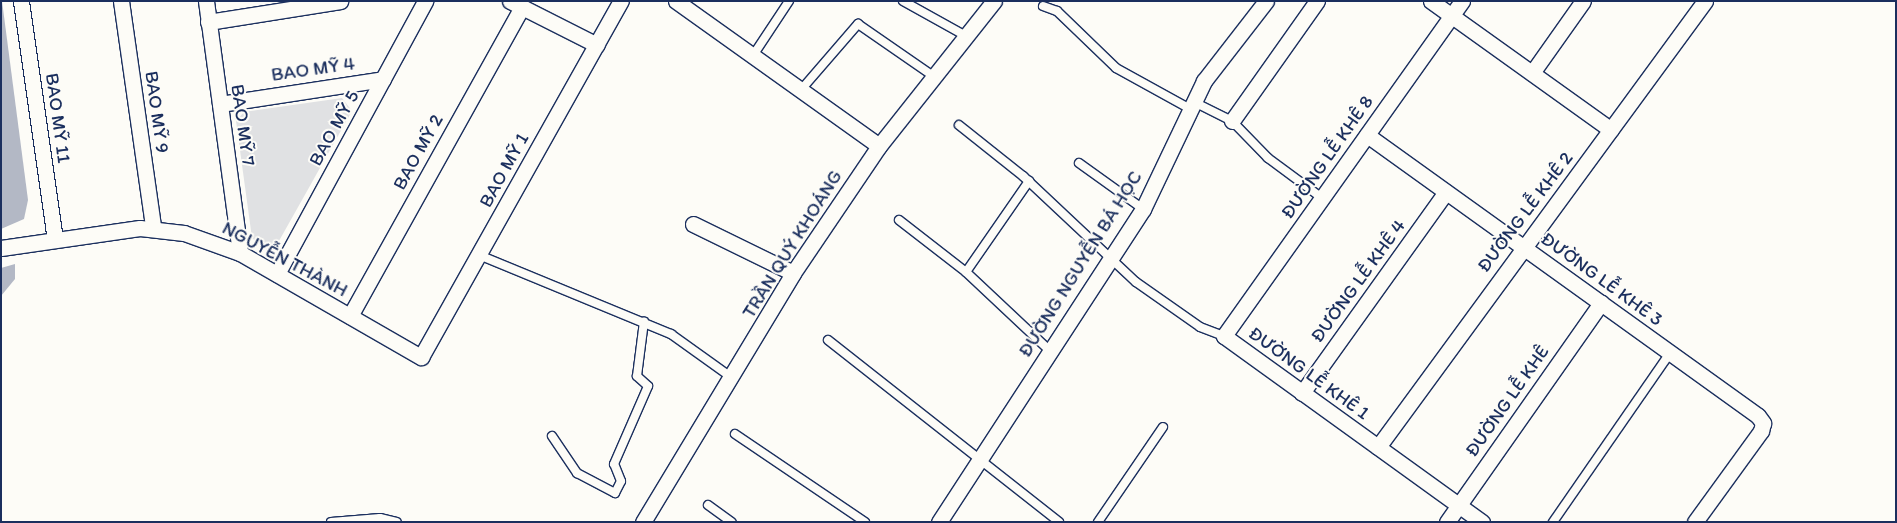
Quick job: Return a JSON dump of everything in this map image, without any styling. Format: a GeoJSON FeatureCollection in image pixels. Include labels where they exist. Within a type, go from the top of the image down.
{"type":"FeatureCollection","features":[{"type":"Feature","properties":{"kind":"street","name":"BAO MỸ 11"},"geometry":{"type":"LineString","coordinates":[[21,1],[55,240]]}},
{"type":"Feature","properties":{"kind":"street","name":"BAO MỸ 9"},"geometry":{"type":"LineString","coordinates":[[121,1],[153,228]]}},
{"type":"Feature","properties":{"kind":"street","name":"BAO MỸ 7"},"geometry":{"type":"LineString","coordinates":[[206,1],[240,253]]}},
{"type":"Feature","properties":{"kind":"street"},"geometry":{"type":"LineString","coordinates":[[208,22],[340,1]]}},
{"type":"Feature","properties":{"kind":"street","name":"BAO MỸ 5"},"geometry":{"type":"LineString","coordinates":[[276,274],[425,1]]}},
{"type":"Feature","properties":{"kind":"street","name":"BAO MỸ 1"},"geometry":{"type":"LineString","coordinates":[[421,357],[622,1]]}},
{"type":"Feature","properties":{"kind":"street"},"geometry":{"type":"LineString","coordinates":[[676,1],[879,146]]}},
{"type":"Feature","properties":{"kind":"street","name":"TRẦN QUÝ KHOÁNG"},"geometry":{"type":"LineString","coordinates":[[644,522],[733,378],[793,273],[879,146],[964,35],[994,1]]}},
{"type":"Feature","properties":{"kind":"street","name":"ĐƯỜNG NGUYỄN BÁ HỌC"},"geometry":{"type":"LineString","coordinates":[[939,522],[977,461],[1112,260],[1143,209],[1219,60],[1266,1]]}},
{"type":"Feature","properties":{"kind":"street"},"geometry":{"type":"LineString","coordinates":[[1232,121],[1317,1]]}},
{"type":"Feature","properties":{"kind":"street"},"geometry":{"type":"LineString","coordinates":[[1431,1],[1611,130]]}},
{"type":"Feature","properties":{"kind":"street","name":"ĐƯỜNG LỄ KHÊ 8"},"geometry":{"type":"LineString","coordinates":[[1224,336],[1462,1]]}},
{"type":"Feature","properties":{"kind":"street"},"geometry":{"type":"LineString","coordinates":[[1532,74],[1583,1]]}},
{"type":"Feature","properties":{"kind":"street","name":"ĐƯỜNG LỄ KHÊ 2"},"geometry":{"type":"LineString","coordinates":[[1378,447],[1705,1]]}},
{"type":"Feature","properties":{"kind":"street"},"geometry":{"type":"LineString","coordinates":[[516,4],[597,45]]}},
{"type":"Feature","properties":{"kind":"street","name":"BAO MỸ 2"},"geometry":{"type":"LineString","coordinates":[[350,316],[516,4]]}},
{"type":"Feature","properties":{"kind":"street","name":"BAO MỸ 4"},"geometry":{"type":"LineString","coordinates":[[220,104],[383,79]]}},
{"type":"Feature","properties":{"kind":"street","name":"ĐƯỜNG LỄ KHÊ 3"},"geometry":{"type":"LineString","coordinates":[[1367,135],[1670,353],[1763,423],[1695,522]]}},
{"type":"Feature","properties":{"kind":"street","name":"ĐƯỜNG LỄ KHÊ 4"},"geometry":{"type":"LineString","coordinates":[[1302,393],[1446,192]]}},
{"type":"Feature","properties":{"kind":"street"},"geometry":{"type":"LineString","coordinates":[[693,224],[793,273]]}},
{"type":"Feature","properties":{"kind":"street","name":"NGUYỄN THÀNH"},"geometry":{"type":"LineString","coordinates":[[1,248],[153,228],[184,233],[240,253],[421,357]]}},
{"type":"Feature","properties":{"kind":"street","name":"ĐƯỜNG LỄ KHÊ"},"geometry":{"type":"LineString","coordinates":[[1447,522],[1601,303]]}},
{"type":"Feature","properties":{"kind":"street","name":"ĐƯỜNG LỄ KHÊ 1"},"geometry":{"type":"LineString","coordinates":[[1224,336],[1482,522]]}},
{"type":"Feature","properties":{"kind":"lane"},"geometry":{"type":"LineString","coordinates":[[752,57],[789,1]]}},
{"type":"Feature","properties":{"kind":"lane"},"geometry":{"type":"LineString","coordinates":[[903,1],[964,35]]}},
{"type":"Feature","properties":{"kind":"lane"},"geometry":{"type":"LineString","coordinates":[[1043,6],[1057,11],[1116,68],[1194,107],[1232,121],[1268,158],[1322,198]]}},
{"type":"Feature","properties":{"kind":"lane"},"geometry":{"type":"LineString","coordinates":[[800,91],[858,24],[933,76]]}},
{"type":"Feature","properties":{"kind":"lane","name":"ĐƯỜNG LỄ KHÊ 1"},"geometry":{"type":"LineString","coordinates":[[959,125],[1029,181],[1112,260],[1200,327],[1224,336]]}},
{"type":"Feature","properties":{"kind":"lane"},"geometry":{"type":"LineString","coordinates":[[1079,163],[1143,209]]}},
{"type":"Feature","properties":{"kind":"lane"},"geometry":{"type":"LineString","coordinates":[[966,272],[1029,181]]}},
{"type":"Feature","properties":{"kind":"lane"},"geometry":{"type":"LineString","coordinates":[[899,220],[966,272],[1050,351]]}},
{"type":"Feature","properties":{"kind":"lane"},"geometry":{"type":"LineString","coordinates":[[480,255],[644,321],[671,334],[733,378]]}},
{"type":"Feature","properties":{"kind":"lane"},"geometry":{"type":"LineString","coordinates":[[552,436],[577,473],[615,493],[621,481],[614,464],[648,386],[637,376],[644,321]]}},
{"type":"Feature","properties":{"kind":"lane"},"geometry":{"type":"LineString","coordinates":[[828,340],[910,401],[977,461],[1059,522]]}},
{"type":"Feature","properties":{"kind":"lane"},"geometry":{"type":"LineString","coordinates":[[1553,522],[1670,353]]}},
{"type":"Feature","properties":{"kind":"lane"},"geometry":{"type":"LineString","coordinates":[[1098,522],[1164,428]]}},
{"type":"Feature","properties":{"kind":"lane"},"geometry":{"type":"LineString","coordinates":[[735,434],[865,522]]}},
{"type":"Feature","properties":{"kind":"lane"},"geometry":{"type":"LineString","coordinates":[[708,505],[730,522]]}},
{"type":"Feature","properties":{"kind":"lane"},"geometry":{"type":"LineString","coordinates":[[331,522],[380,518],[397,522]]}},
{"type":"Feature","properties":{"kind":"shaded area"},"geometry":{"type":"Polygon","coordinates":[[[2,1],[28,200],[24,219],[1,229],[2,1]]]}},
{"type":"Feature","properties":{"kind":"shaded area"},"geometry":{"type":"Polygon","coordinates":[[[342,98],[352,111],[275,248],[267,250],[252,238],[236,121],[244,112],[342,98]]]}},
{"type":"Feature","properties":{"kind":"shaded area"},"geometry":{"type":"Polygon","coordinates":[[[15,264],[15,279],[1,296],[1,268],[15,264]]]}}]}
